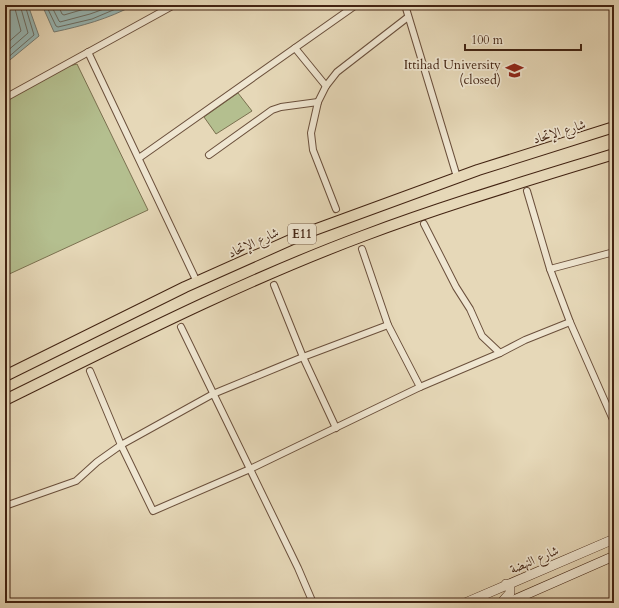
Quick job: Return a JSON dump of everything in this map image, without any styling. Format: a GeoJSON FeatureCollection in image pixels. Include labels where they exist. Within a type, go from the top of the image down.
{"type":"FeatureCollection","features":[{"type":"Feature","properties":{"kind":"main road","name":"شارع الإتحاد"},"geometry":{"type":"LineString","coordinates":[[5,376],[197,282],[306,232],[457,178],[614,127]]}},
{"type":"Feature","properties":{"kind":"main road","name":"E11"},"geometry":{"type":"LineString","coordinates":[[5,400],[176,316],[251,282],[362,236],[466,199],[614,154]]}},
{"type":"Feature","properties":{"kind":"main road","name":"شارع النهضة"},"geometry":{"type":"LineString","coordinates":[[465,603],[506,584],[614,539]]}},
{"type":"Feature","properties":{"kind":"main road"},"geometry":{"type":"LineString","coordinates":[[507,603],[614,556]]}},
{"type":"Feature","properties":{"kind":"main road"},"geometry":{"type":"LineString","coordinates":[[501,603],[510,593],[510,588],[506,584]]}},
{"type":"Feature","properties":{"kind":"street"},"geometry":{"type":"LineString","coordinates":[[5,98],[174,5]]}},
{"type":"Feature","properties":{"kind":"street"},"geometry":{"type":"LineString","coordinates":[[139,158],[356,5]]}},
{"type":"Feature","properties":{"kind":"street"},"geometry":{"type":"LineString","coordinates":[[405,5],[457,178]]}},
{"type":"Feature","properties":{"kind":"street"},"geometry":{"type":"LineString","coordinates":[[336,209],[312,150],[311,133],[318,102],[326,86],[337,72],[408,17]]}},
{"type":"Feature","properties":{"kind":"street"},"geometry":{"type":"LineString","coordinates":[[295,48],[326,86]]}},
{"type":"Feature","properties":{"kind":"street"},"geometry":{"type":"LineString","coordinates":[[88,52],[197,282]]}},
{"type":"Feature","properties":{"kind":"street"},"geometry":{"type":"LineString","coordinates":[[209,155],[272,110],[281,107],[318,102]]}},
{"type":"Feature","properties":{"kind":"street"},"geometry":{"type":"LineString","coordinates":[[527,191],[550,269],[570,322],[614,422]]}},
{"type":"Feature","properties":{"kind":"street"},"geometry":{"type":"LineString","coordinates":[[424,224],[456,287],[470,309],[482,336],[500,353]]}},
{"type":"Feature","properties":{"kind":"street"},"geometry":{"type":"LineString","coordinates":[[362,249],[388,325],[420,387]]}},
{"type":"Feature","properties":{"kind":"street"},"geometry":{"type":"LineString","coordinates":[[550,269],[614,252]]}},
{"type":"Feature","properties":{"kind":"street"},"geometry":{"type":"LineString","coordinates":[[274,285],[303,357],[336,428]]}},
{"type":"Feature","properties":{"kind":"street"},"geometry":{"type":"LineString","coordinates":[[90,370],[121,445],[153,512],[250,469],[420,387],[500,353],[525,340],[570,322]]}},
{"type":"Feature","properties":{"kind":"street"},"geometry":{"type":"LineString","coordinates":[[5,506],[76,481],[97,462],[121,445],[213,394],[303,357],[388,325]]}},
{"type":"Feature","properties":{"kind":"street"},"geometry":{"type":"LineString","coordinates":[[181,327],[313,603]]}},
{"type":"Feature","properties":{"kind":"green space"},"geometry":{"type":"Polygon","coordinates":[[[77,64],[148,210],[5,276],[5,96],[54,70],[77,64]]]}},
{"type":"Feature","properties":{"kind":"green space"},"geometry":{"type":"Polygon","coordinates":[[[238,93],[252,111],[216,134],[204,117],[238,93]]]}},
{"type":"Feature","properties":{"kind":"water"},"geometry":{"type":"Polygon","coordinates":[[[5,5],[28,5],[39,36],[5,64],[5,5]]]}},
{"type":"Feature","properties":{"kind":"water"},"geometry":{"type":"Polygon","coordinates":[[[42,5],[134,5],[95,22],[54,32],[42,5]]]}},
{"type":"Feature","properties":{"kind":"place","name":"Ittihad University (closed)"},"geometry":{"type":"Point","coordinates":[514,71]}}]}
